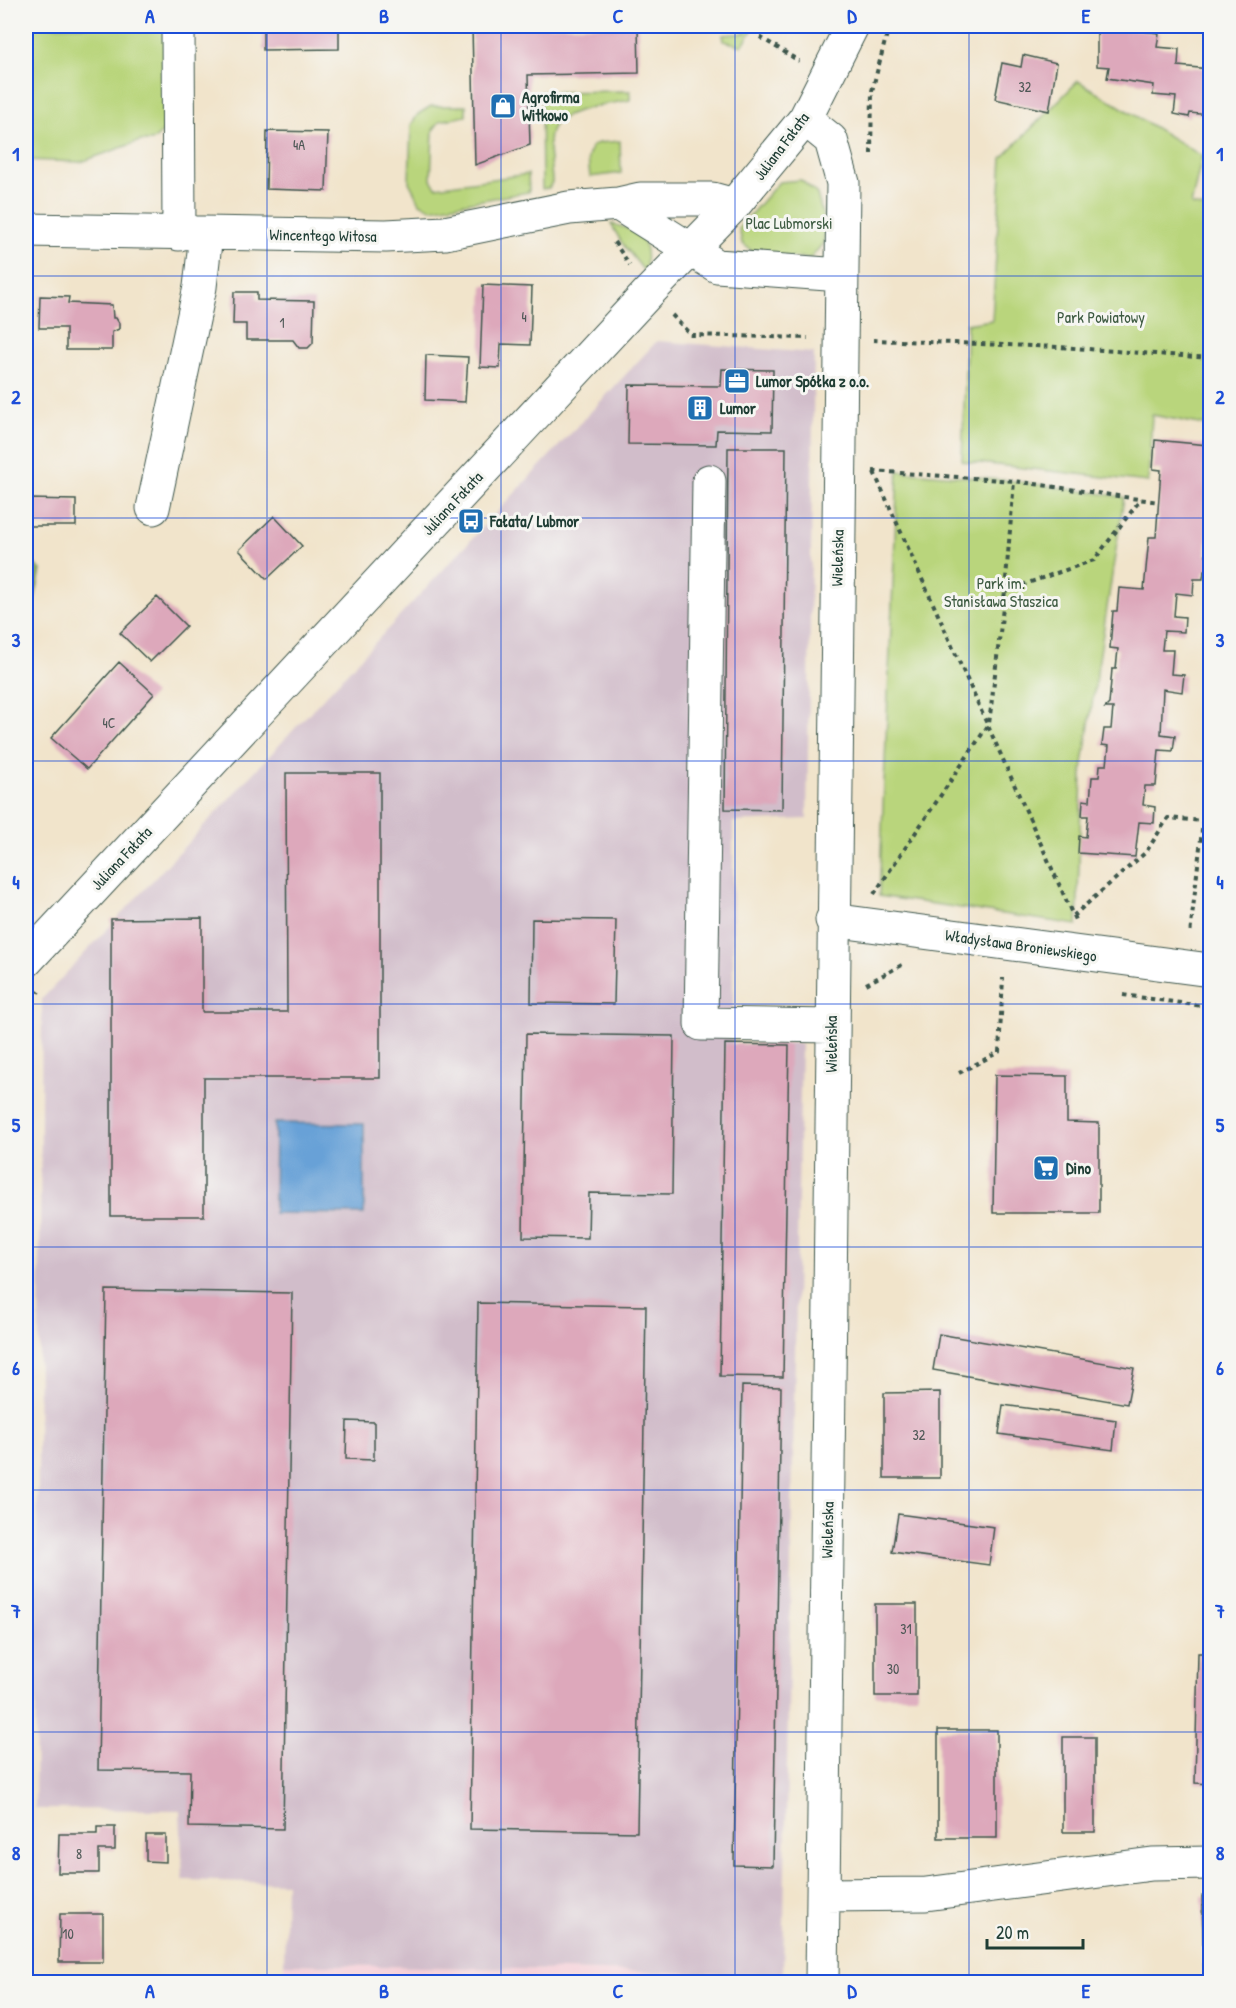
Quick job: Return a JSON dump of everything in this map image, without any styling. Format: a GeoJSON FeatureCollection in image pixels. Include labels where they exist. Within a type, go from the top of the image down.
{"type":"FeatureCollection","features":[{"type":"Feature","properties":{"kind":"street"},"geometry":{"type":"LineString","coordinates":[[153,508],[200,287],[192,234],[178,26]]}},
{"type":"Feature","properties":{"kind":"street","name":"Juliana Fałata"},"geometry":{"type":"LineString","coordinates":[[26,961],[650,291],[734,205],[805,118],[852,26]]}},
{"type":"Feature","properties":{"kind":"street","name":"Wieleńska"},"geometry":{"type":"LineString","coordinates":[[805,118],[831,141],[843,183],[832,920],[822,1983]]}},
{"type":"Feature","properties":{"kind":"street","name":"Wincentego Witosa"},"geometry":{"type":"LineString","coordinates":[[26,230],[386,236],[445,233],[569,208],[618,204],[640,199],[712,199],[734,205]]}},
{"type":"Feature","properties":{"kind":"street"},"geometry":{"type":"LineString","coordinates":[[618,204],[717,266],[841,275]]}},
{"type":"Feature","properties":{"kind":"street"},"geometry":{"type":"LineString","coordinates":[[709,481],[701,1024],[831,1015]]}},
{"type":"Feature","properties":{"kind":"street","name":"Władysława Broniewskiego"},"geometry":{"type":"LineString","coordinates":[[832,920],[1210,970]]}},
{"type":"Feature","properties":{"kind":"street"},"geometry":{"type":"LineString","coordinates":[[824,1895],[926,1894],[1152,1864],[1210,1863]]}},
{"type":"Feature","properties":{"kind":"path"},"geometry":{"type":"LineString","coordinates":[[760,37],[802,63],[807,54]]}},
{"type":"Feature","properties":{"kind":"path"},"geometry":{"type":"LineString","coordinates":[[871,465],[1077,924],[1065,923]]}},
{"type":"Feature","properties":{"kind":"path"},"geometry":{"type":"LineString","coordinates":[[873,471],[1014,481],[1159,502]]}},
{"type":"Feature","properties":{"kind":"path"},"geometry":{"type":"LineString","coordinates":[[873,894],[989,724],[1005,591],[1014,481]]}},
{"type":"Feature","properties":{"kind":"path"},"geometry":{"type":"LineString","coordinates":[[1005,591],[1094,560],[1141,499]]}},
{"type":"Feature","properties":{"kind":"path"},"geometry":{"type":"LineString","coordinates":[[1189,940],[1210,742]]}},
{"type":"Feature","properties":{"kind":"path"},"geometry":{"type":"LineString","coordinates":[[1073,916],[1146,852],[1168,818],[1203,821]]}},
{"type":"Feature","properties":{"kind":"path"},"geometry":{"type":"LineString","coordinates":[[869,890],[879,896]]}},
{"type":"Feature","properties":{"kind":"path"},"geometry":{"type":"LineString","coordinates":[[831,1015],[901,965],[910,964]]}},
{"type":"Feature","properties":{"kind":"path"},"geometry":{"type":"LineString","coordinates":[[991,976],[1014,979]]}},
{"type":"Feature","properties":{"kind":"path"},"geometry":{"type":"LineString","coordinates":[[959,1073],[999,1052],[1003,978]]}},
{"type":"Feature","properties":{"kind":"path"},"geometry":{"type":"LineString","coordinates":[[1118,994],[1210,1007]]}},
{"type":"Feature","properties":{"kind":"shaded area"},"geometry":{"type":"Polygon","coordinates":[[[657,341],[814,353],[807,819],[733,822],[733,1044],[801,1043],[783,1975],[284,1964],[286,1883],[183,1880],[180,1810],[35,1809],[42,999],[657,341]]]}},
{"type":"Feature","properties":{"kind":"shaded area"},"geometry":{"type":"Polygon","coordinates":[[[284,1964],[783,1975],[783,1982],[283,1982],[284,1964]]]}},
{"type":"Feature","properties":{"kind":"green space"},"geometry":{"type":"Polygon","coordinates":[[[26,26],[167,26],[166,129],[152,141],[140,141],[81,162],[26,160],[26,26]]]}},
{"type":"Feature","properties":{"kind":"green space"},"geometry":{"type":"Polygon","coordinates":[[[747,26],[755,26],[742,46],[724,41],[723,35],[746,33],[747,26]]]}},
{"type":"Feature","properties":{"kind":"green space","name":"Park Powiatowy"},"geometry":{"type":"Polygon","coordinates":[[[1078,81],[1202,156],[1191,205],[1210,209],[1210,426],[1152,415],[1148,482],[962,461],[967,324],[992,320],[1002,158],[1078,81]]]}},
{"type":"Feature","properties":{"kind":"green space"},"geometry":{"type":"Polygon","coordinates":[[[630,91],[630,100],[586,109],[564,117],[556,124],[551,131],[549,143],[552,182],[549,188],[542,189],[541,92],[630,91]]]}},
{"type":"Feature","properties":{"kind":"green space"},"geometry":{"type":"Polygon","coordinates":[[[431,106],[466,106],[466,116],[440,121],[433,130],[431,180],[436,187],[528,174],[529,192],[431,209],[420,203],[409,182],[411,125],[418,114],[431,106]]]}},
{"type":"Feature","properties":{"kind":"green space"},"geometry":{"type":"Polygon","coordinates":[[[620,141],[621,173],[590,177],[588,158],[591,147],[598,143],[620,141]]]}},
{"type":"Feature","properties":{"kind":"green space","name":"Plac Lubmorski"},"geometry":{"type":"Polygon","coordinates":[[[801,180],[817,194],[825,224],[824,242],[811,258],[758,256],[742,243],[739,228],[779,182],[801,180]]]}},
{"type":"Feature","properties":{"kind":"green space"},"geometry":{"type":"Polygon","coordinates":[[[611,224],[629,229],[641,238],[646,251],[645,272],[622,243],[611,224]]]}},
{"type":"Feature","properties":{"kind":"green space","name":"Park im. Stanisława Staszica"},"geometry":{"type":"Polygon","coordinates":[[[898,471],[1014,481],[1124,497],[1082,770],[1077,925],[879,896],[898,471]]]}},
{"type":"Feature","properties":{"kind":"green space"},"geometry":{"type":"Polygon","coordinates":[[[26,557],[41,570],[26,639],[26,557]]]}},
{"type":"Feature","properties":{"kind":"water"},"geometry":{"type":"Polygon","coordinates":[[[275,1123],[364,1124],[364,1214],[274,1213],[275,1123]]]}},
{"type":"Feature","properties":{"kind":"building"},"geometry":{"type":"Polygon","coordinates":[[[263,26],[339,26],[339,49],[263,50],[263,26]]]}},
{"type":"Feature","properties":{"kind":"building"},"geometry":{"type":"Polygon","coordinates":[[[472,26],[638,26],[639,73],[528,75],[530,145],[475,165],[472,26]]]}},
{"type":"Feature","properties":{"kind":"building"},"geometry":{"type":"Polygon","coordinates":[[[1030,26],[1061,26],[1060,32],[1030,26]]]}},
{"type":"Feature","properties":{"kind":"building"},"geometry":{"type":"Polygon","coordinates":[[[1097,26],[1159,33],[1157,47],[1179,49],[1178,66],[1210,69],[1210,115],[1190,113],[1189,117],[1174,114],[1176,97],[1153,95],[1154,85],[1107,78],[1109,67],[1097,66],[1097,26]]]}},
{"type":"Feature","properties":{"kind":"building"},"geometry":{"type":"Polygon","coordinates":[[[1023,55],[1057,63],[1049,111],[995,99],[1002,63],[1021,67],[1023,55]]]}},
{"type":"Feature","properties":{"kind":"building"},"geometry":{"type":"Polygon","coordinates":[[[267,131],[328,132],[326,191],[266,189],[267,131]]]}},
{"type":"Feature","properties":{"kind":"building"},"geometry":{"type":"Polygon","coordinates":[[[483,285],[532,287],[530,345],[501,344],[500,368],[480,367],[483,285]]]}},
{"type":"Feature","properties":{"kind":"building"},"geometry":{"type":"Polygon","coordinates":[[[234,292],[257,292],[257,300],[314,301],[313,343],[308,348],[299,348],[293,340],[246,340],[246,324],[233,324],[234,292]]]}},
{"type":"Feature","properties":{"kind":"building"},"geometry":{"type":"Polygon","coordinates":[[[40,296],[69,297],[68,303],[112,305],[113,318],[116,318],[119,323],[119,329],[112,332],[112,350],[66,350],[66,328],[39,328],[40,296]]]}},
{"type":"Feature","properties":{"kind":"building"},"geometry":{"type":"Polygon","coordinates":[[[426,355],[468,357],[465,402],[425,400],[426,355]]]}},
{"type":"Feature","properties":{"kind":"building","name":"Lumor"},"geometry":{"type":"Polygon","coordinates":[[[722,369],[773,370],[772,431],[717,430],[716,445],[628,444],[629,385],[721,386],[722,369]]]}},
{"type":"Feature","properties":{"kind":"building"},"geometry":{"type":"Polygon","coordinates":[[[1155,440],[1208,445],[1210,505],[1206,555],[1210,555],[1210,571],[1204,571],[1203,579],[1194,579],[1193,595],[1176,593],[1174,616],[1185,617],[1184,632],[1164,631],[1162,650],[1173,650],[1171,674],[1184,675],[1182,692],[1163,689],[1161,734],[1175,736],[1173,751],[1159,750],[1156,786],[1145,786],[1143,805],[1155,807],[1154,823],[1139,822],[1135,857],[1078,853],[1079,836],[1086,837],[1088,816],[1082,816],[1083,800],[1090,801],[1092,777],[1099,777],[1100,765],[1107,765],[1109,746],[1102,745],[1104,729],[1111,729],[1113,708],[1105,708],[1109,704],[1112,669],[1116,669],[1118,649],[1110,648],[1113,611],[1117,611],[1119,588],[1144,590],[1149,537],[1156,537],[1161,470],[1153,469],[1155,440]]]}},
{"type":"Feature","properties":{"kind":"building"},"geometry":{"type":"Polygon","coordinates":[[[728,448],[786,448],[782,810],[725,809],[728,448]]]}},
{"type":"Feature","properties":{"kind":"building"},"geometry":{"type":"Polygon","coordinates":[[[28,499],[76,500],[76,526],[27,526],[28,499]]]}},
{"type":"Feature","properties":{"kind":"building"},"geometry":{"type":"Polygon","coordinates":[[[274,516],[302,546],[267,579],[239,550],[274,516]]]}},
{"type":"Feature","properties":{"kind":"building"},"geometry":{"type":"Polygon","coordinates":[[[157,597],[186,626],[150,662],[120,633],[157,597]]]}},
{"type":"Feature","properties":{"kind":"building"},"geometry":{"type":"Polygon","coordinates":[[[119,662],[154,694],[87,769],[51,738],[119,662]]]}},
{"type":"Feature","properties":{"kind":"building"},"geometry":{"type":"Polygon","coordinates":[[[286,773],[380,773],[380,1078],[204,1078],[204,1216],[111,1216],[111,919],[202,918],[202,1012],[287,1012],[286,773]]]}},
{"type":"Feature","properties":{"kind":"building"},"geometry":{"type":"Polygon","coordinates":[[[532,919],[616,920],[614,1004],[531,1003],[532,919]]]}},
{"type":"Feature","properties":{"kind":"building"},"geometry":{"type":"Polygon","coordinates":[[[526,1034],[674,1036],[672,1194],[589,1193],[588,1238],[523,1237],[526,1034]]]}},
{"type":"Feature","properties":{"kind":"building"},"geometry":{"type":"Polygon","coordinates":[[[725,1044],[789,1045],[783,1377],[720,1376],[725,1044]]]}},
{"type":"Feature","properties":{"kind":"building","name":"Dino"},"geometry":{"type":"Polygon","coordinates":[[[995,1075],[1067,1076],[1067,1122],[1099,1123],[1099,1213],[993,1213],[995,1075]]]}},
{"type":"Feature","properties":{"kind":"building"},"geometry":{"type":"Polygon","coordinates":[[[106,1290],[292,1293],[283,1829],[189,1827],[190,1771],[98,1770],[106,1290]]]}},
{"type":"Feature","properties":{"kind":"building"},"geometry":{"type":"Polygon","coordinates":[[[478,1303],[646,1306],[637,1832],[470,1829],[478,1303]]]}},
{"type":"Feature","properties":{"kind":"building"},"geometry":{"type":"Polygon","coordinates":[[[939,1334],[1134,1368],[1127,1404],[933,1370],[939,1334]]]}},
{"type":"Feature","properties":{"kind":"building"},"geometry":{"type":"Polygon","coordinates":[[[742,1386],[781,1387],[773,1866],[734,1865],[742,1386]]]}},
{"type":"Feature","properties":{"kind":"building"},"geometry":{"type":"Polygon","coordinates":[[[940,1392],[940,1478],[884,1478],[884,1393],[940,1392]]]}},
{"type":"Feature","properties":{"kind":"building"},"geometry":{"type":"Polygon","coordinates":[[[1003,1405],[1116,1420],[1113,1450],[999,1434],[1003,1405]]]}},
{"type":"Feature","properties":{"kind":"building"},"geometry":{"type":"Polygon","coordinates":[[[347,1421],[374,1422],[374,1460],[346,1459],[347,1421]]]}},
{"type":"Feature","properties":{"kind":"building"},"geometry":{"type":"Polygon","coordinates":[[[898,1514],[994,1527],[989,1565],[892,1552],[898,1514]]]}},
{"type":"Feature","properties":{"kind":"building"},"geometry":{"type":"Polygon","coordinates":[[[875,1604],[917,1604],[917,1696],[875,1696],[875,1604]]]}},
{"type":"Feature","properties":{"kind":"building"},"geometry":{"type":"Polygon","coordinates":[[[1198,1653],[1210,1653],[1210,1784],[1195,1783],[1198,1653]]]}},
{"type":"Feature","properties":{"kind":"building"},"geometry":{"type":"Polygon","coordinates":[[[938,1730],[997,1730],[997,1838],[938,1838],[938,1730]]]}},
{"type":"Feature","properties":{"kind":"building"},"geometry":{"type":"Polygon","coordinates":[[[1063,1737],[1095,1737],[1095,1832],[1063,1832],[1063,1737]]]}},
{"type":"Feature","properties":{"kind":"building"},"geometry":{"type":"Polygon","coordinates":[[[97,1827],[115,1827],[115,1850],[99,1850],[99,1873],[58,1873],[59,1834],[97,1834],[97,1827]]]}},
{"type":"Feature","properties":{"kind":"building"},"geometry":{"type":"Polygon","coordinates":[[[146,1835],[166,1835],[166,1862],[146,1861],[146,1835]]]}},
{"type":"Feature","properties":{"kind":"building"},"geometry":{"type":"Polygon","coordinates":[[[1202,1896],[1210,1896],[1210,1982],[1204,1982],[1202,1896]]]}},
{"type":"Feature","properties":{"kind":"building"},"geometry":{"type":"Polygon","coordinates":[[[60,1914],[103,1914],[103,1962],[59,1962],[60,1914]]]}},
{"type":"Feature","properties":{"kind":"building"},"geometry":{"type":"Polygon","coordinates":[[[645,1978],[767,1979],[767,1982],[645,1982],[645,1978]]]}},
{"type":"Feature","properties":{"kind":"place","name":"Agrofirma Witkowo"},"geometry":{"type":"Point","coordinates":[503,106]}},
{"type":"Feature","properties":{"kind":"place","name":"Lumor Spółka z o.o."},"geometry":{"type":"Point","coordinates":[737,381]}},
{"type":"Feature","properties":{"kind":"place","name":"Lumor"},"geometry":{"type":"Point","coordinates":[700,408]}},
{"type":"Feature","properties":{"kind":"place","name":"Fałata/ Lubmor"},"geometry":{"type":"Point","coordinates":[471,521]}},
{"type":"Feature","properties":{"kind":"place","name":"Dino"},"geometry":{"type":"Point","coordinates":[1046,1168]}}]}
